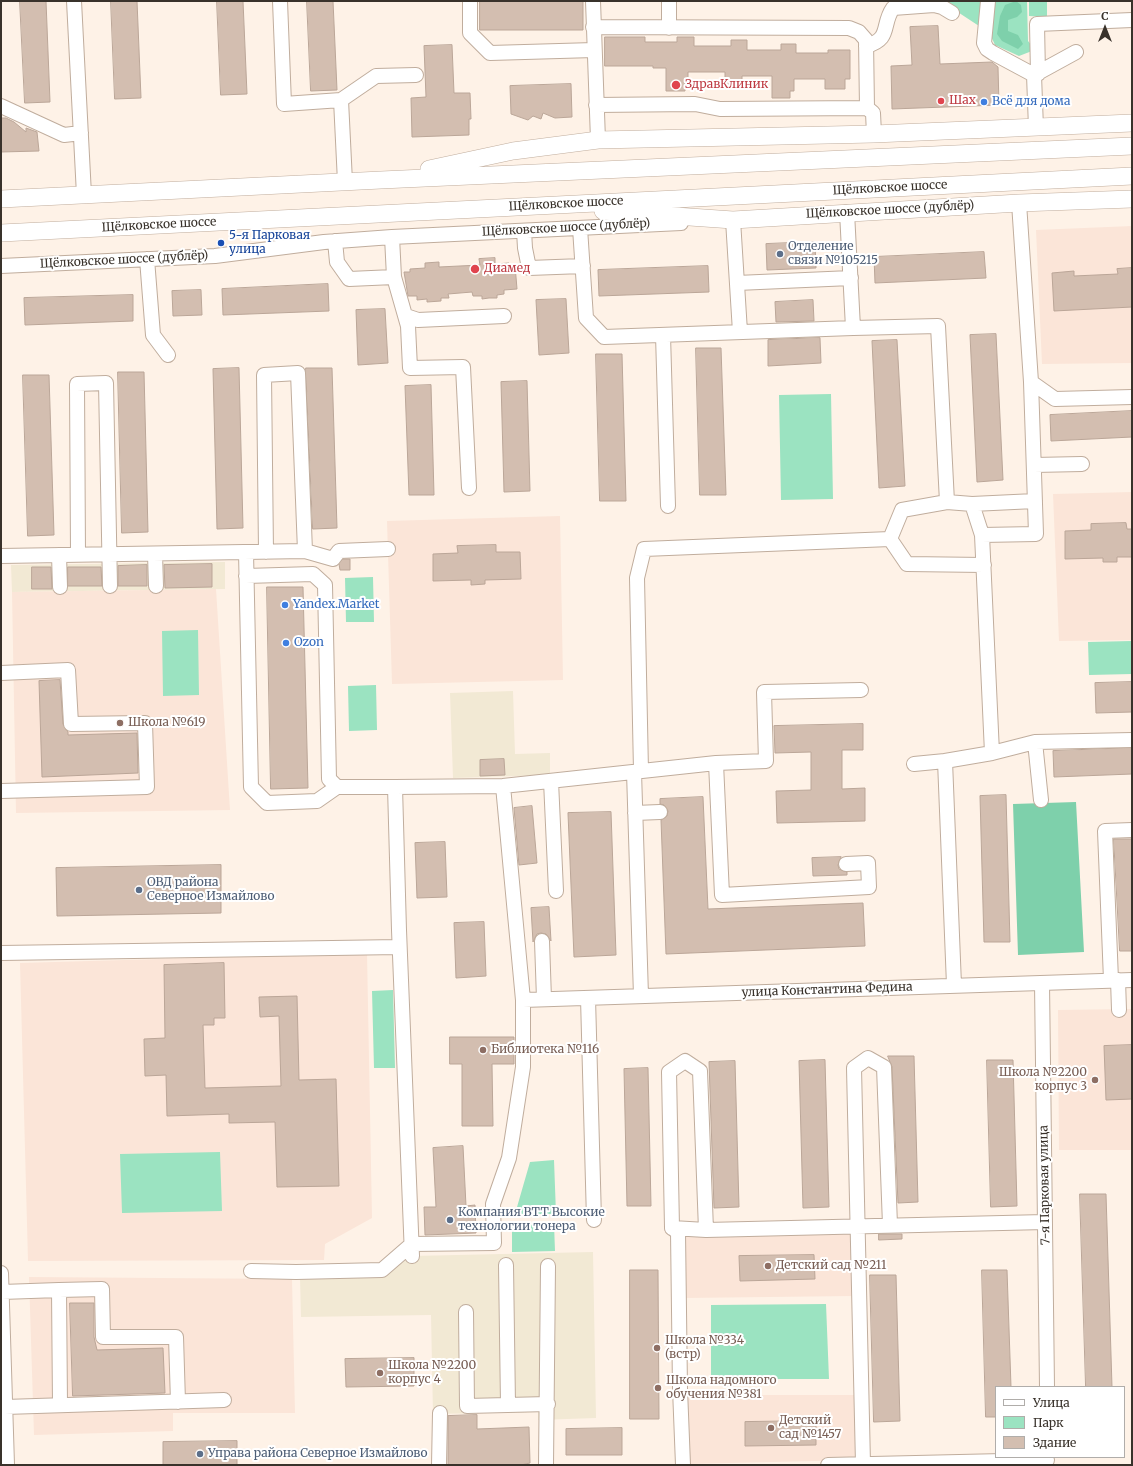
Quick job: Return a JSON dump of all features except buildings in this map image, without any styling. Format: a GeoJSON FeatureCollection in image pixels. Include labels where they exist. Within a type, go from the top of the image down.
{"type":"FeatureCollection","features":[{"type":"Feature","properties":{"kind":"main road"},"geometry":{"type":"LineString","coordinates":[[381,180],[513,152],[598,140],[874,134],[1132,123]]}},
{"type":"Feature","properties":{"kind":"main road"},"geometry":{"type":"LineString","coordinates":[[1,199],[1132,146]]}},
{"type":"Feature","properties":{"kind":"main road","name":"Щёлковское шоссе"},"geometry":{"type":"LineString","coordinates":[[1,233],[1132,176]]}},
{"type":"Feature","properties":{"kind":"main road","name":"Щёлковское шоссе (дублёр)"},"geometry":{"type":"LineString","coordinates":[[733,220],[847,212],[1132,199]]}},
{"type":"Feature","properties":{"kind":"main road"},"geometry":{"type":"LineString","coordinates":[[527,206],[733,220]]}},
{"type":"Feature","properties":{"kind":"street"},"geometry":{"type":"LineString","coordinates":[[74,1],[84,195]]}},
{"type":"Feature","properties":{"kind":"street"},"geometry":{"type":"LineString","coordinates":[[280,1],[284,104],[340,100],[376,76],[416,75]]}},
{"type":"Feature","properties":{"kind":"street"},"geometry":{"type":"LineString","coordinates":[[470,1],[470,33],[490,53],[594,50]]}},
{"type":"Feature","properties":{"kind":"street"},"geometry":{"type":"LineString","coordinates":[[593,1],[598,140]]}},
{"type":"Feature","properties":{"kind":"street"},"geometry":{"type":"LineString","coordinates":[[669,1],[669,28]]}},
{"type":"Feature","properties":{"kind":"street"},"geometry":{"type":"LineString","coordinates":[[988,1],[984,43],[987,49],[1036,74]]}},
{"type":"Feature","properties":{"kind":"street"},"geometry":{"type":"LineString","coordinates":[[866,46],[877,43],[882,37],[892,8],[928,3],[938,5],[952,13]]}},
{"type":"Feature","properties":{"kind":"street"},"geometry":{"type":"LineString","coordinates":[[1036,128],[1037,24],[1132,20]]}},
{"type":"Feature","properties":{"kind":"street"},"geometry":{"type":"LineString","coordinates":[[593,27],[849,28],[860,32],[866,40],[867,108]]}},
{"type":"Feature","properties":{"kind":"street"},"geometry":{"type":"LineString","coordinates":[[1036,74],[1076,52]]}},
{"type":"Feature","properties":{"kind":"street"},"geometry":{"type":"LineString","coordinates":[[340,100],[345,182]]}},
{"type":"Feature","properties":{"kind":"street"},"geometry":{"type":"LineString","coordinates":[[596,105],[695,104],[720,109],[867,108],[873,113],[874,134]]}},
{"type":"Feature","properties":{"kind":"street"},"geometry":{"type":"LineString","coordinates":[[1,106],[64,134],[81,133]]}},
{"type":"Feature","properties":{"kind":"street"},"geometry":{"type":"LineString","coordinates":[[982,535],[1036,534],[1031,382],[1019,203]]}},
{"type":"Feature","properties":{"kind":"street"},"geometry":{"type":"LineString","coordinates":[[847,212],[853,328]]}},
{"type":"Feature","properties":{"kind":"street"},"geometry":{"type":"LineString","coordinates":[[733,220],[740,332]]}},
{"type":"Feature","properties":{"kind":"street","name":"Щёлковское шоссе (дублёр)"},"geometry":{"type":"LineString","coordinates":[[1,266],[215,256],[335,241],[392,237],[733,220]]}},
{"type":"Feature","properties":{"kind":"street"},"geometry":{"type":"LineString","coordinates":[[580,228],[586,318],[604,337],[938,326],[946,502]]}},
{"type":"Feature","properties":{"kind":"street"},"geometry":{"type":"LineString","coordinates":[[524,231],[525,248],[529,268],[583,266]]}},
{"type":"Feature","properties":{"kind":"street"},"geometry":{"type":"LineString","coordinates":[[392,237],[394,277],[406,316],[410,368],[463,367],[469,488]]}},
{"type":"Feature","properties":{"kind":"street"},"geometry":{"type":"LineString","coordinates":[[335,241],[337,262],[349,278],[394,277]]}},
{"type":"Feature","properties":{"kind":"street"},"geometry":{"type":"LineString","coordinates":[[147,259],[153,334],[168,355]]}},
{"type":"Feature","properties":{"kind":"street"},"geometry":{"type":"LineString","coordinates":[[737,283],[850,278]]}},
{"type":"Feature","properties":{"kind":"street"},"geometry":{"type":"LineString","coordinates":[[406,316],[418,320],[504,316]]}},
{"type":"Feature","properties":{"kind":"street"},"geometry":{"type":"LineString","coordinates":[[663,335],[668,506]]}},
{"type":"Feature","properties":{"kind":"street"},"geometry":{"type":"LineString","coordinates":[[266,552],[264,375],[298,373],[305,551]]}},
{"type":"Feature","properties":{"kind":"street"},"geometry":{"type":"LineString","coordinates":[[1031,382],[1055,399],[1132,397]]}},
{"type":"Feature","properties":{"kind":"street"},"geometry":{"type":"LineString","coordinates":[[78,554],[77,384],[106,383],[108,554],[110,586]]}},
{"type":"Feature","properties":{"kind":"street"},"geometry":{"type":"LineString","coordinates":[[1034,465],[1082,464]]}},
{"type":"Feature","properties":{"kind":"street"},"geometry":{"type":"LineString","coordinates":[[890,539],[902,510],[946,502],[972,504],[1035,501]]}},
{"type":"Feature","properties":{"kind":"street"},"geometry":{"type":"LineString","coordinates":[[972,504],[982,535],[992,753]]}},
{"type":"Feature","properties":{"kind":"street"},"geometry":{"type":"LineString","coordinates":[[890,539],[907,564],[984,565]]}},
{"type":"Feature","properties":{"kind":"street"},"geometry":{"type":"LineString","coordinates":[[640,996],[635,813],[638,772],[637,578],[644,549],[890,539]]}},
{"type":"Feature","properties":{"kind":"street"},"geometry":{"type":"LineString","coordinates":[[1,556],[305,551],[333,559],[338,551],[388,549]]}},
{"type":"Feature","properties":{"kind":"street"},"geometry":{"type":"LineString","coordinates":[[246,552],[251,788],[267,803],[317,802],[337,787],[503,786],[716,763],[766,761],[764,692],[861,690]]}},
{"type":"Feature","properties":{"kind":"street"},"geometry":{"type":"LineString","coordinates":[[155,554],[156,586]]}},
{"type":"Feature","properties":{"kind":"street"},"geometry":{"type":"LineString","coordinates":[[59,555],[60,586]]}},
{"type":"Feature","properties":{"kind":"street"},"geometry":{"type":"LineString","coordinates":[[246,576],[313,574],[325,585],[329,779],[337,787]]}},
{"type":"Feature","properties":{"kind":"street"},"geometry":{"type":"LineString","coordinates":[[1,673],[68,670],[71,724],[145,723],[147,788],[1,791]]}},
{"type":"Feature","properties":{"kind":"street"},"geometry":{"type":"LineString","coordinates":[[914,764],[945,761],[992,753],[1035,742],[1132,740]]}},
{"type":"Feature","properties":{"kind":"street"},"geometry":{"type":"LineString","coordinates":[[1035,742],[1041,800]]}},
{"type":"Feature","properties":{"kind":"street"},"geometry":{"type":"LineString","coordinates":[[945,761],[954,985]]}},
{"type":"Feature","properties":{"kind":"street"},"geometry":{"type":"LineString","coordinates":[[716,763],[722,895],[869,887],[868,863],[846,864]]}},
{"type":"Feature","properties":{"kind":"street"},"geometry":{"type":"LineString","coordinates":[[551,781],[556,890]]}},
{"type":"Feature","properties":{"kind":"street"},"geometry":{"type":"LineString","coordinates":[[251,1271],[296,1272],[382,1270],[412,1250],[494,1243],[493,1204],[509,1158],[523,1067],[522,1000],[503,786]]}},
{"type":"Feature","properties":{"kind":"street"},"geometry":{"type":"LineString","coordinates":[[395,787],[399,947],[412,1250]]}},
{"type":"Feature","properties":{"kind":"street"},"geometry":{"type":"LineString","coordinates":[[635,813],[660,812]]}},
{"type":"Feature","properties":{"kind":"street"},"geometry":{"type":"LineString","coordinates":[[1120,1010],[1120,980],[1105,831],[1132,830]]}},
{"type":"Feature","properties":{"kind":"street"},"geometry":{"type":"LineString","coordinates":[[542,941],[544,1000]]}},
{"type":"Feature","properties":{"kind":"street"},"geometry":{"type":"LineString","coordinates":[[1,953],[399,947]]}},
{"type":"Feature","properties":{"kind":"street","name":"улица Константина Федина"},"geometry":{"type":"LineString","coordinates":[[522,1000],[1120,980]]}},
{"type":"Feature","properties":{"kind":"street","name":"7-я Парковая улица"},"geometry":{"type":"LineString","coordinates":[[1042,983],[1047,1386]]}},
{"type":"Feature","properties":{"kind":"street"},"geometry":{"type":"LineString","coordinates":[[588,998],[594,1220]]}},
{"type":"Feature","properties":{"kind":"street"},"geometry":{"type":"LineString","coordinates":[[862,1464],[854,1068],[868,1058],[884,1067],[890,1226]]}},
{"type":"Feature","properties":{"kind":"street"},"geometry":{"type":"LineString","coordinates":[[672,1228],[669,1072],[685,1061],[700,1071],[706,1230]]}},
{"type":"Feature","properties":{"kind":"street"},"geometry":{"type":"LineString","coordinates":[[672,1228],[706,1230],[1045,1222]]}},
{"type":"Feature","properties":{"kind":"street"},"geometry":{"type":"LineString","coordinates":[[672,1228],[678,1232],[680,1389],[683,1465]]}},
{"type":"Feature","properties":{"kind":"street"},"geometry":{"type":"LineString","coordinates":[[506,1265],[508,1405]]}},
{"type":"Feature","properties":{"kind":"street"},"geometry":{"type":"LineString","coordinates":[[546,1465],[548,1404],[548,1266]]}},
{"type":"Feature","properties":{"kind":"street"},"geometry":{"type":"LineString","coordinates":[[1,1273],[7,1465]]}},
{"type":"Feature","properties":{"kind":"street"},"geometry":{"type":"LineString","coordinates":[[2,1292],[102,1289],[103,1337],[176,1337],[178,1402]]}},
{"type":"Feature","properties":{"kind":"street"},"geometry":{"type":"LineString","coordinates":[[59,1290],[60,1405]]}},
{"type":"Feature","properties":{"kind":"street"},"geometry":{"type":"LineString","coordinates":[[466,1312],[467,1406],[548,1404]]}},
{"type":"Feature","properties":{"kind":"street"},"geometry":{"type":"LineString","coordinates":[[5,1407],[224,1400]]}},
{"type":"Feature","properties":{"kind":"street"},"geometry":{"type":"LineString","coordinates":[[439,1465],[440,1414]]}},
{"type":"Feature","properties":{"kind":"street"},"geometry":{"type":"LineString","coordinates":[[828,1465],[1047,1461]]}},
{"type":"Feature","properties":{"kind":"shaded area"},"geometry":{"type":"Polygon","coordinates":[[[1132,226],[1132,363],[1042,364],[1036,230],[1132,226]]]}},
{"type":"Feature","properties":{"kind":"shaded area"},"geometry":{"type":"Polygon","coordinates":[[[1132,492],[1132,640],[1059,641],[1053,494],[1132,492]]]}},
{"type":"Feature","properties":{"kind":"shaded area"},"geometry":{"type":"Polygon","coordinates":[[[560,516],[563,680],[392,684],[387,521],[560,516]]]}},
{"type":"Feature","properties":{"kind":"shaded area"},"geometry":{"type":"Polygon","coordinates":[[[225,562],[225,589],[12,592],[11,565],[225,562]]]}},
{"type":"Feature","properties":{"kind":"shaded area","name":"Школа №619"},"geometry":{"type":"Polygon","coordinates":[[[216,589],[230,810],[16,813],[12,592],[216,589]]]}},
{"type":"Feature","properties":{"kind":"shaded area"},"geometry":{"type":"Polygon","coordinates":[[[513,691],[515,754],[550,753],[550,775],[453,778],[450,693],[513,691]]]}},
{"type":"Feature","properties":{"kind":"shaded area"},"geometry":{"type":"Polygon","coordinates":[[[367,953],[372,1218],[325,1244],[324,1260],[28,1261],[20,963],[367,953]]]}},
{"type":"Feature","properties":{"kind":"shaded area","name":"Школа №2200 корпус 3"},"geometry":{"type":"Polygon","coordinates":[[[1132,1009],[1132,1150],[1059,1150],[1058,1010],[1132,1009]]]}},
{"type":"Feature","properties":{"kind":"shaded area","name":"Детский сад №211"},"geometry":{"type":"Polygon","coordinates":[[[852,1232],[854,1296],[684,1298],[684,1236],[852,1232]]]}},
{"type":"Feature","properties":{"kind":"shaded area"},"geometry":{"type":"Polygon","coordinates":[[[593,1252],[596,1418],[538,1420],[538,1412],[433,1414],[431,1315],[301,1317],[300,1277],[383,1275],[412,1256],[593,1252]]]}},
{"type":"Feature","properties":{"kind":"shaded area"},"geometry":{"type":"Polygon","coordinates":[[[29,1277],[292,1279],[295,1413],[173,1413],[173,1431],[34,1435],[29,1277]]]}},
{"type":"Feature","properties":{"kind":"shaded area","name":"Детский сад №1457"},"geometry":{"type":"Polygon","coordinates":[[[685,1395],[856,1395],[858,1460],[687,1464],[685,1395]]]}},
{"type":"Feature","properties":{"kind":"green space"},"geometry":{"type":"Polygon","coordinates":[[[941,1],[983,1],[979,26],[941,1]]]}},
{"type":"Feature","properties":{"kind":"green space"},"geometry":{"type":"Polygon","coordinates":[[[994,1],[1027,1],[1028,41],[1032,46],[1032,51],[1019,56],[995,45],[990,34],[994,1]]]}},
{"type":"Feature","properties":{"kind":"green space"},"geometry":{"type":"Polygon","coordinates":[[[1016,1],[1021,5],[1022,12],[1017,17],[1008,20],[1008,31],[1018,35],[1023,44],[1018,49],[1002,41],[997,34],[1000,16],[1005,5],[1016,1]]]}},
{"type":"Feature","properties":{"kind":"green space"},"geometry":{"type":"Polygon","coordinates":[[[1029,1],[1047,1],[1047,17],[1029,16],[1029,1]]]}},
{"type":"Feature","properties":{"kind":"green space"},"geometry":{"type":"Polygon","coordinates":[[[831,394],[833,499],[781,500],[779,395],[831,394]]]}},
{"type":"Feature","properties":{"kind":"green space"},"geometry":{"type":"Polygon","coordinates":[[[373,577],[374,622],[346,622],[345,578],[373,577]]]}},
{"type":"Feature","properties":{"kind":"green space"},"geometry":{"type":"Polygon","coordinates":[[[198,630],[199,695],[163,696],[162,631],[198,630]]]}},
{"type":"Feature","properties":{"kind":"green space"},"geometry":{"type":"Polygon","coordinates":[[[1132,641],[1132,674],[1089,675],[1088,642],[1132,641]]]}},
{"type":"Feature","properties":{"kind":"green space"},"geometry":{"type":"Polygon","coordinates":[[[376,685],[377,730],[349,731],[348,686],[376,685]]]}},
{"type":"Feature","properties":{"kind":"green space"},"geometry":{"type":"Polygon","coordinates":[[[1076,802],[1084,952],[1018,955],[1013,804],[1076,802]]]}},
{"type":"Feature","properties":{"kind":"green space"},"geometry":{"type":"Polygon","coordinates":[[[393,990],[395,1068],[374,1068],[372,991],[393,990]]]}},
{"type":"Feature","properties":{"kind":"green space"},"geometry":{"type":"Polygon","coordinates":[[[220,1152],[222,1211],[122,1213],[120,1154],[220,1152]]]}},
{"type":"Feature","properties":{"kind":"green space"},"geometry":{"type":"Polygon","coordinates":[[[554,1160],[556,1214],[515,1214],[530,1162],[554,1160]]]}},
{"type":"Feature","properties":{"kind":"green space"},"geometry":{"type":"Polygon","coordinates":[[[554,1224],[555,1251],[512,1252],[512,1225],[554,1224]]]}},
{"type":"Feature","properties":{"kind":"green space"},"geometry":{"type":"Polygon","coordinates":[[[826,1304],[829,1379],[711,1379],[711,1305],[826,1304]]]}},
{"type":"Feature","properties":{"kind":"place","name":"ЗдравКлиник"},"geometry":{"type":"Point","coordinates":[676,85]}},
{"type":"Feature","properties":{"kind":"place","name":"Шах"},"geometry":{"type":"Point","coordinates":[941,101]}},
{"type":"Feature","properties":{"kind":"place","name":"Всё для дома"},"geometry":{"type":"Point","coordinates":[984,102]}},
{"type":"Feature","properties":{"kind":"place","name":"5-я Парковая улица"},"geometry":{"type":"Point","coordinates":[221,243]}},
{"type":"Feature","properties":{"kind":"place","name":"Отделение связи №105215"},"geometry":{"type":"Point","coordinates":[780,254]}},
{"type":"Feature","properties":{"kind":"place","name":"Диамед"},"geometry":{"type":"Point","coordinates":[475,269]}},
{"type":"Feature","properties":{"kind":"place","name":"Yandex.Market"},"geometry":{"type":"Point","coordinates":[285,605]}},
{"type":"Feature","properties":{"kind":"place","name":"Ozon"},"geometry":{"type":"Point","coordinates":[286,643]}},
{"type":"Feature","properties":{"kind":"place","name":"Школа №619"},"geometry":{"type":"Point","coordinates":[120,723]}},
{"type":"Feature","properties":{"kind":"place","name":"ОВД района Северное Измайлово"},"geometry":{"type":"Point","coordinates":[139,890]}},
{"type":"Feature","properties":{"kind":"place","name":"Библиотека №116"},"geometry":{"type":"Point","coordinates":[483,1050]}},
{"type":"Feature","properties":{"kind":"place","name":"Школа №2200 корпус 3"},"geometry":{"type":"Point","coordinates":[1095,1080]}},
{"type":"Feature","properties":{"kind":"place","name":"Компания ВТТ Высокие технологии тонера"},"geometry":{"type":"Point","coordinates":[450,1220]}},
{"type":"Feature","properties":{"kind":"place","name":"Детский сад №211"},"geometry":{"type":"Point","coordinates":[768,1266]}},
{"type":"Feature","properties":{"kind":"place","name":"Школа №334 (встр)"},"geometry":{"type":"Point","coordinates":[657,1348]}},
{"type":"Feature","properties":{"kind":"place","name":"Школа №2200 корпус 4"},"geometry":{"type":"Point","coordinates":[380,1373]}},
{"type":"Feature","properties":{"kind":"place","name":"Школа надомного обучения №381"},"geometry":{"type":"Point","coordinates":[658,1388]}},
{"type":"Feature","properties":{"kind":"place","name":"Детский сад №1457"},"geometry":{"type":"Point","coordinates":[771,1428]}},
{"type":"Feature","properties":{"kind":"place","name":"Управа района Северное Измайлово"},"geometry":{"type":"Point","coordinates":[200,1454]}}]}
